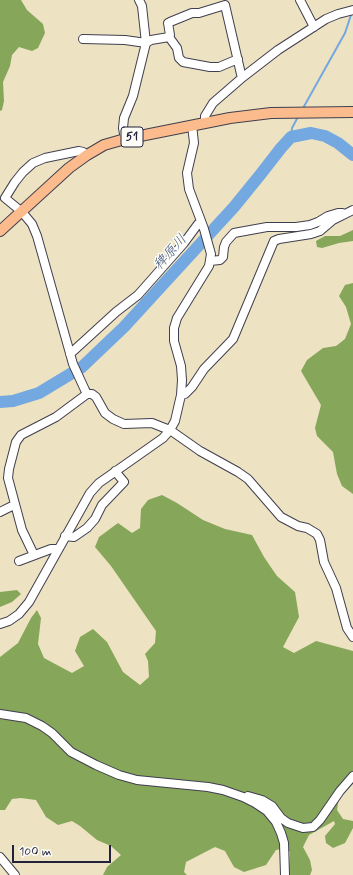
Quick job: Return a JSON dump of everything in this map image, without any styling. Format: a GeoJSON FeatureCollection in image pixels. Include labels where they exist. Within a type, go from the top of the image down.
{"type":"FeatureCollection","features":[{"type":"Feature","properties":{"kind":"main road","name":"51"},"geometry":{"type":"LineString","coordinates":[[0,231],[70,168],[87,155],[104,145],[125,139],[230,118],[272,113],[353,112]]}},
{"type":"Feature","properties":{"kind":"street"},"geometry":{"type":"LineString","coordinates":[[125,139],[123,128],[124,118],[133,96],[146,43],[142,6],[138,0]]}},
{"type":"Feature","properties":{"kind":"street"},"geometry":{"type":"LineString","coordinates":[[300,0],[314,27]]}},
{"type":"Feature","properties":{"kind":"street"},"geometry":{"type":"LineString","coordinates":[[238,59],[218,67],[183,62],[179,58],[177,48],[169,37],[170,34],[168,23],[192,13],[198,13],[225,5],[238,59],[241,74],[243,77]]}},
{"type":"Feature","properties":{"kind":"street"},"geometry":{"type":"LineString","coordinates":[[205,122],[205,116],[213,103],[278,50],[326,20],[350,11]]}},
{"type":"Feature","properties":{"kind":"street"},"geometry":{"type":"LineString","coordinates":[[83,39],[125,40],[146,43],[152,40],[169,37]]}},
{"type":"Feature","properties":{"kind":"street"},"geometry":{"type":"LineString","coordinates":[[0,624],[9,621],[19,614],[29,602],[90,493],[115,471],[163,438],[172,426],[181,395],[182,380],[181,366],[174,341],[174,328],[177,318],[203,277],[210,261],[210,247],[189,189],[187,173],[194,143],[192,125]]}},
{"type":"Feature","properties":{"kind":"street"},"geometry":{"type":"LineString","coordinates":[[87,155],[79,151],[45,158],[34,163],[23,172],[5,198],[22,212],[32,224],[37,236],[73,364],[87,394]]}},
{"type":"Feature","properties":{"kind":"street"},"geometry":{"type":"LineString","coordinates":[[181,395],[185,394],[192,387],[204,369],[233,339],[274,241],[320,231],[343,214],[353,210]]}},
{"type":"Feature","properties":{"kind":"street"},"geometry":{"type":"LineString","coordinates":[[210,261],[215,262],[223,257],[226,242],[234,233],[267,227],[296,227],[310,225],[328,216],[338,213],[343,214]]}},
{"type":"Feature","properties":{"kind":"street"},"geometry":{"type":"LineString","coordinates":[[70,354],[116,312],[142,291],[191,233],[202,225]]}},
{"type":"Feature","properties":{"kind":"street"},"geometry":{"type":"LineString","coordinates":[[34,555],[22,530],[14,505],[8,478],[16,442],[22,435],[56,418],[87,394],[92,394],[96,397],[105,413],[124,424],[152,423],[172,426],[200,452],[248,479],[281,517],[317,534],[320,540],[324,562],[336,588],[347,628],[353,637]]}},
{"type":"Feature","properties":{"kind":"street"},"geometry":{"type":"LineString","coordinates":[[65,536],[74,537],[87,528],[102,505],[124,482],[115,471]]}},
{"type":"Feature","properties":{"kind":"street"},"geometry":{"type":"LineString","coordinates":[[0,512],[14,505]]}},
{"type":"Feature","properties":{"kind":"street"},"geometry":{"type":"LineString","coordinates":[[19,561],[51,549],[58,549]]}},
{"type":"Feature","properties":{"kind":"street"},"geometry":{"type":"LineString","coordinates":[[0,714],[26,718],[42,726],[52,733],[71,752],[119,775],[137,780],[208,787],[223,790],[243,797],[267,812],[276,822],[284,843],[285,875]]}},
{"type":"Feature","properties":{"kind":"street"},"geometry":{"type":"LineString","coordinates":[[243,797],[249,795],[262,800],[272,806],[281,818],[288,824],[303,828],[313,827],[353,776]]}},
{"type":"Feature","properties":{"kind":"street"},"geometry":{"type":"LineString","coordinates":[[0,857],[15,875]]}},
{"type":"Feature","properties":{"kind":"green space"},"geometry":{"type":"Polygon","coordinates":[[[0,0],[21,0],[27,10],[43,24],[45,33],[38,48],[32,51],[19,47],[12,55],[10,66],[3,82],[4,101],[2,110],[0,111],[0,0]]]}},
{"type":"Feature","properties":{"kind":"green space"},"geometry":{"type":"Polygon","coordinates":[[[353,230],[353,241],[322,248],[317,247],[316,241],[325,236],[340,236],[353,230]]]}},
{"type":"Feature","properties":{"kind":"green space"},"geometry":{"type":"Polygon","coordinates":[[[353,283],[353,494],[342,486],[337,474],[333,452],[317,436],[315,428],[321,405],[301,371],[307,360],[323,348],[336,346],[345,339],[351,324],[346,307],[339,296],[345,285],[353,283]]]}},
{"type":"Feature","properties":{"kind":"green space"},"geometry":{"type":"Polygon","coordinates":[[[162,495],[203,520],[225,529],[252,535],[264,557],[277,576],[295,592],[299,617],[283,647],[294,653],[316,641],[353,651],[353,771],[341,785],[337,810],[343,819],[353,821],[353,828],[345,843],[333,848],[326,843],[325,836],[335,824],[334,821],[309,835],[303,847],[310,860],[312,870],[310,875],[289,875],[290,852],[287,848],[276,850],[266,865],[244,872],[234,867],[225,851],[215,847],[186,862],[184,872],[187,875],[103,875],[107,867],[121,855],[111,846],[97,840],[80,826],[72,821],[58,825],[46,817],[36,800],[21,798],[12,799],[5,810],[0,810],[0,657],[18,643],[31,618],[37,610],[41,618],[38,644],[44,658],[72,673],[84,666],[75,651],[80,637],[93,629],[107,642],[123,672],[140,685],[149,677],[148,661],[145,654],[155,643],[156,631],[111,566],[95,547],[99,537],[118,523],[132,533],[140,528],[141,509],[148,500],[162,495]]]}},
{"type":"Feature","properties":{"kind":"green space"},"geometry":{"type":"Polygon","coordinates":[[[17,590],[21,594],[12,602],[0,607],[0,592],[17,590]]]}},
{"type":"Feature","properties":{"kind":"waterway"},"geometry":{"type":"LineString","coordinates":[[302,110],[345,33],[352,12]]}},
{"type":"Feature","properties":{"kind":"waterway"},"geometry":{"type":"LineString","coordinates":[[291,137],[292,128],[299,115]]}},
{"type":"Feature","properties":{"kind":"waterway","name":"稗原川"},"geometry":{"type":"LineString","coordinates":[[0,402],[13,401],[39,393],[82,367],[124,327],[234,207],[291,137],[311,133],[325,136],[338,143],[353,155]]}}]}
